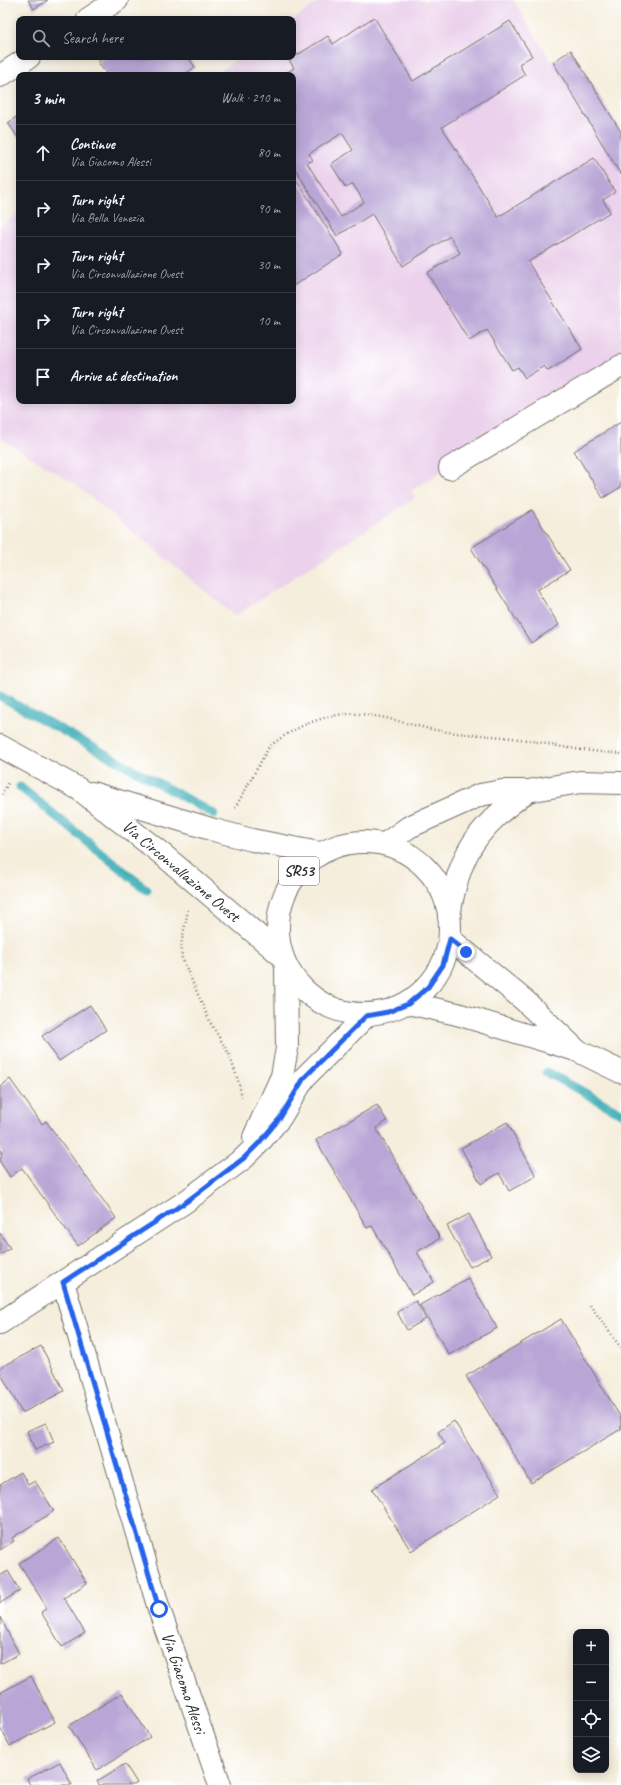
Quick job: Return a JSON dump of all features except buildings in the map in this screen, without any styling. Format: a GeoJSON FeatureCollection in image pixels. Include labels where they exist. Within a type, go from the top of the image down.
{"type":"FeatureCollection","features":[{"type":"Feature","properties":{"kind":"street"},"geometry":{"type":"LineString","coordinates":[[93,16],[117,0]]}},
{"type":"Feature","properties":{"kind":"street"},"geometry":{"type":"LineString","coordinates":[[0,76],[24,60]]}},
{"type":"Feature","properties":{"kind":"street"},"geometry":{"type":"LineString","coordinates":[[450,468],[621,366]]}},
{"type":"Feature","properties":{"kind":"street","name":"Via Circonvallazione Ovest"},"geometry":{"type":"LineString","coordinates":[[0,746],[79,789],[162,854],[283,961],[300,987],[319,1003],[342,1013],[366,1016],[388,1012],[408,1004],[428,987],[443,965],[450,939],[450,917],[444,897],[435,879],[421,863],[404,852],[385,844],[369,842],[351,842],[335,846],[319,853],[297,872],[282,898],[276,926],[283,961]]}},
{"type":"Feature","properties":{"kind":"street"},"geometry":{"type":"LineString","coordinates":[[385,844],[409,827],[480,794],[502,791],[528,791],[580,782],[621,783]]}},
{"type":"Feature","properties":{"kind":"street","name":"Via Circonvallazione Ovest"},"geometry":{"type":"LineString","coordinates":[[79,789],[214,830],[252,840],[319,853]]}},
{"type":"Feature","properties":{"kind":"street"},"geometry":{"type":"LineString","coordinates":[[450,917],[454,889],[462,863],[477,837],[507,806],[528,791]]}},
{"type":"Feature","properties":{"kind":"street"},"geometry":{"type":"LineString","coordinates":[[450,939],[525,1000],[576,1050]]}},
{"type":"Feature","properties":{"kind":"street"},"geometry":{"type":"LineString","coordinates":[[244,1158],[282,1076],[287,1048],[283,961]]}},
{"type":"Feature","properties":{"kind":"street"},"geometry":{"type":"LineString","coordinates":[[408,1004],[457,1014],[576,1050],[621,1072]]}},
{"type":"Feature","properties":{"kind":"street"},"geometry":{"type":"LineString","coordinates":[[0,1323],[186,1202],[244,1158],[280,1118],[304,1078],[366,1016]]}},
{"type":"Feature","properties":{"kind":"street","name":"Via Giacomo Alessi"},"geometry":{"type":"LineString","coordinates":[[63,1282],[159,1609],[220,1785]]}},
{"type":"Feature","properties":{"kind":"path"},"geometry":{"type":"LineString","coordinates":[[235,809],[269,747],[281,738],[306,725],[327,717],[346,714],[380,718],[439,730],[520,739],[570,748],[621,754]]}},
{"type":"Feature","properties":{"kind":"path"},"geometry":{"type":"LineString","coordinates":[[190,904],[183,928],[181,945],[182,958],[210,1022],[229,1054],[238,1080],[242,1102]]}},
{"type":"Feature","properties":{"kind":"path"},"geometry":{"type":"LineString","coordinates":[[590,1305],[621,1348]]}},
{"type":"Feature","properties":{"kind":"shaded area"},"geometry":{"type":"Polygon","coordinates":[[[321,0],[423,0],[425,2],[428,0],[513,0],[552,62],[571,50],[621,132],[621,355],[411,491],[415,498],[235,616],[75,484],[0,438],[0,226],[16,215],[16,404],[296,404],[296,72],[219,72],[236,60],[296,60],[296,18],[321,0]]]}},
{"type":"Feature","properties":{"kind":"waterway"},"geometry":{"type":"LineString","coordinates":[[0,696],[214,814]]}},
{"type":"Feature","properties":{"kind":"waterway"},"geometry":{"type":"LineString","coordinates":[[20,787],[147,890]]}},
{"type":"Feature","properties":{"kind":"waterway"},"geometry":{"type":"LineString","coordinates":[[547,1072],[621,1113]]}},
{"type":"Feature","properties":{"kind":"route"},"geometry":{"type":"LineString","coordinates":[[159,1609],[63,1282],[186,1202],[217,1180],[244,1158],[280,1118],[304,1078],[326,1054],[366,1016],[388,1012],[408,1004],[428,987],[443,965],[450,939],[466,952]]}}]}
